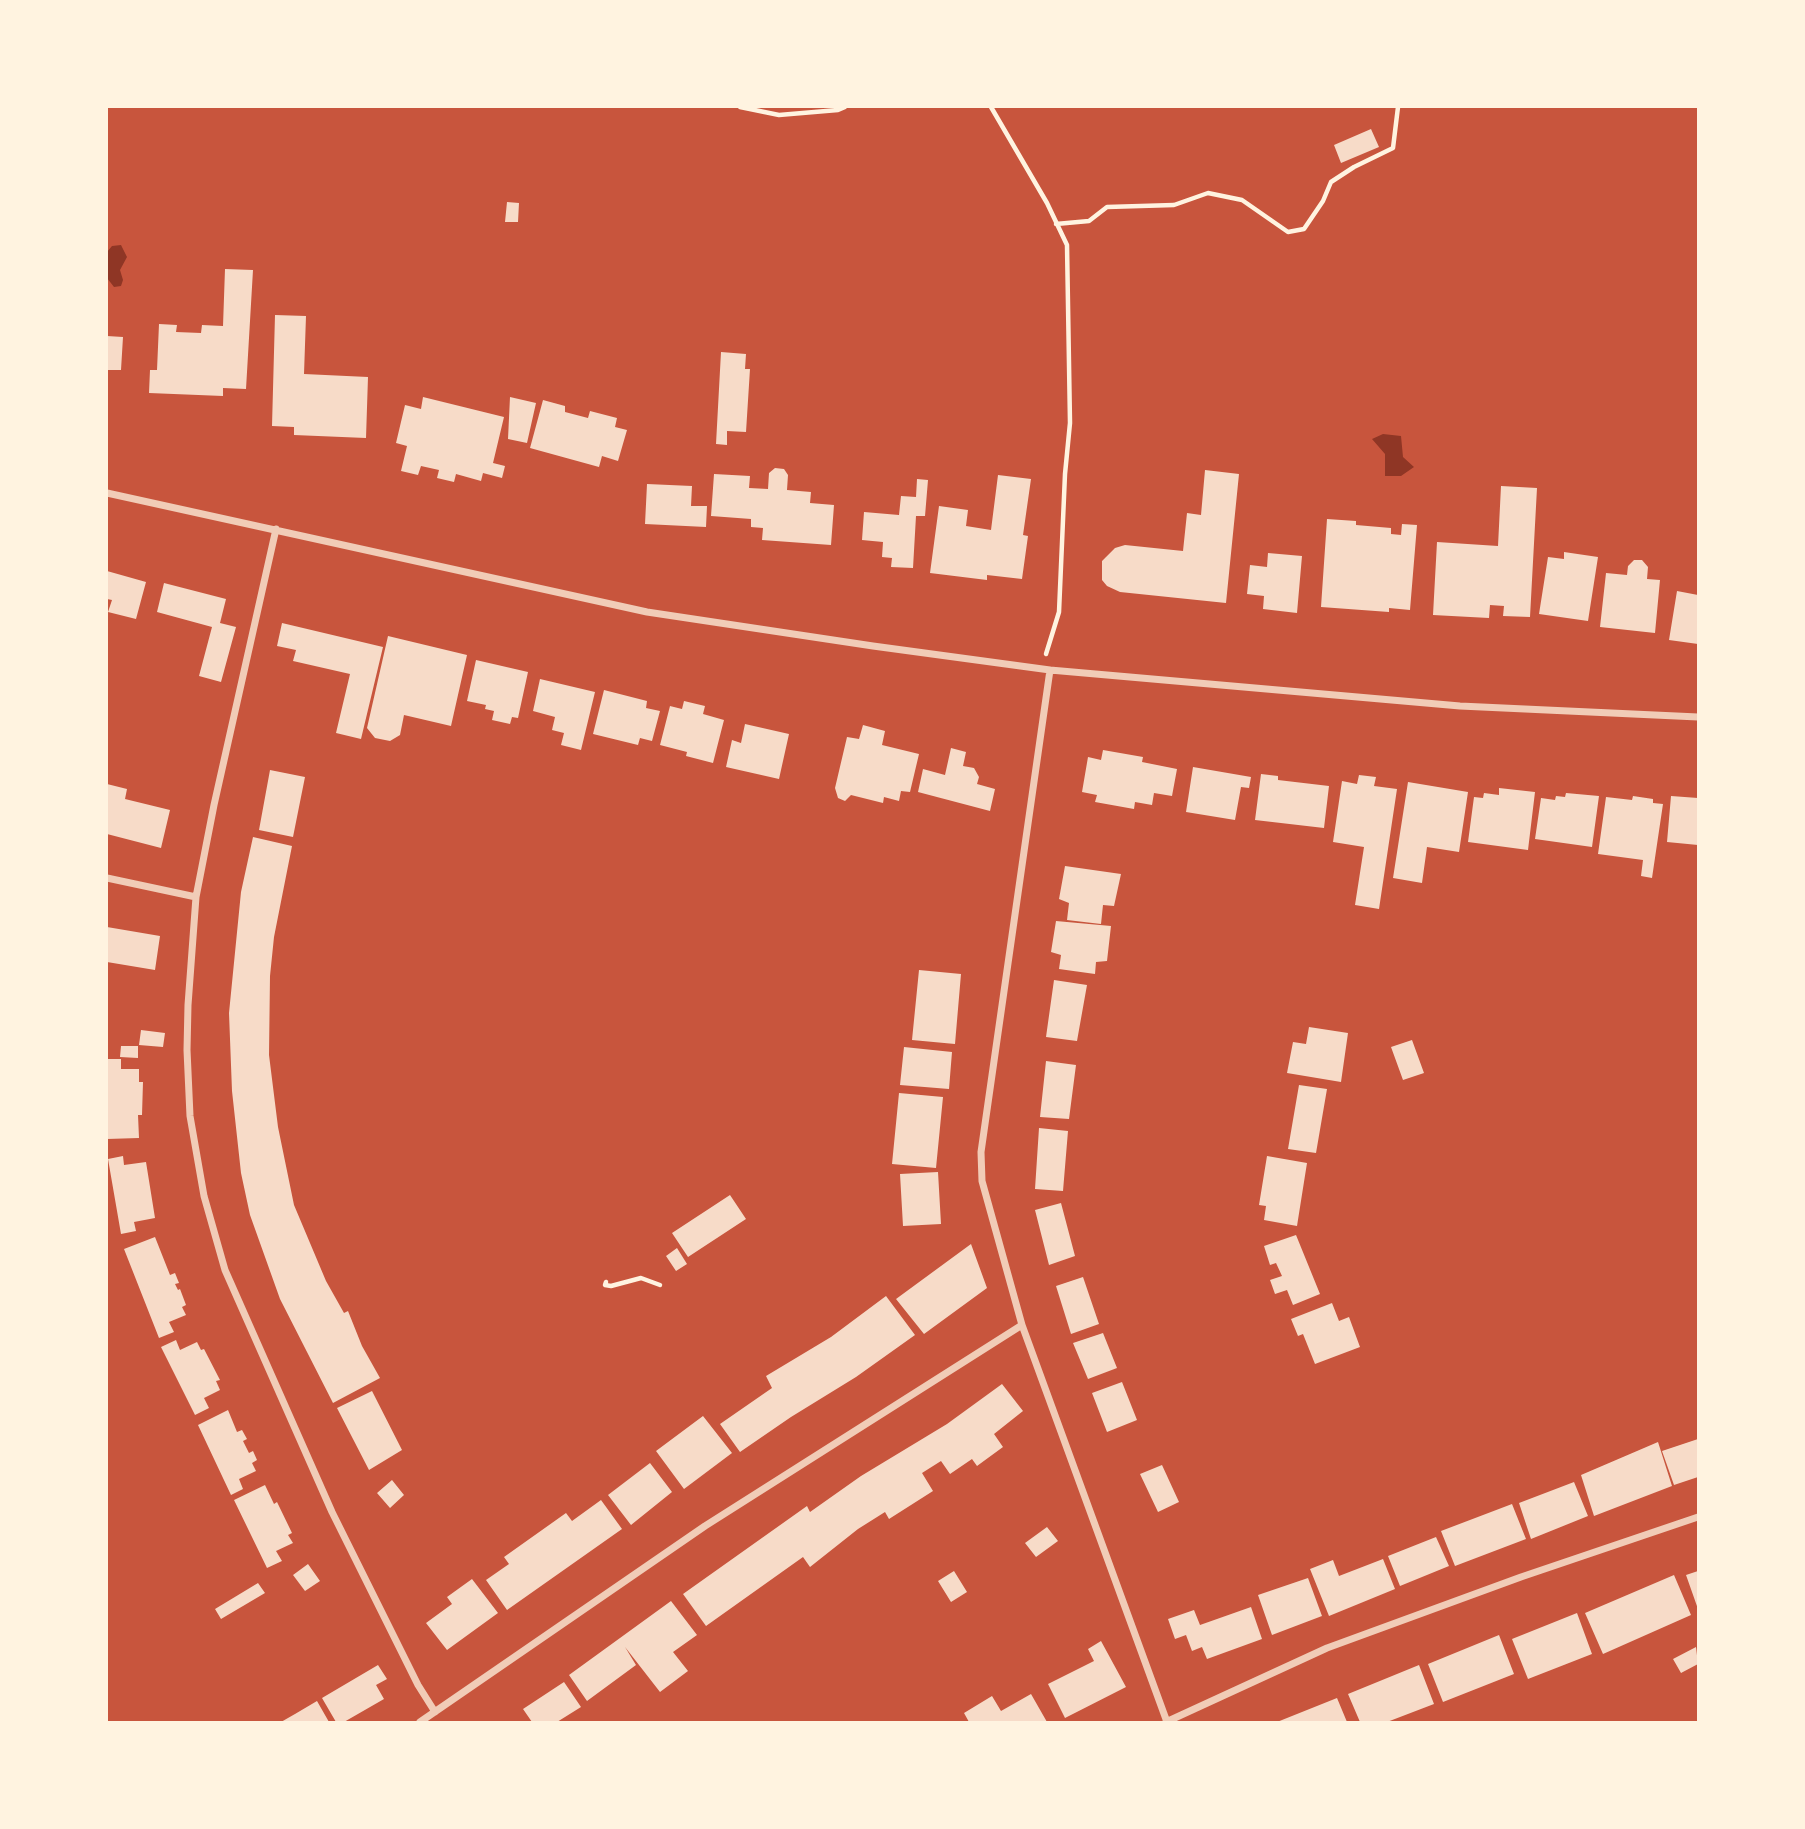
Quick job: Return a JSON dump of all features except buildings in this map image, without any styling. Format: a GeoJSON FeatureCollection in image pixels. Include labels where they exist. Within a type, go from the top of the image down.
{"type":"FeatureCollection","features":[{"type":"Feature","properties":{"kind":"street"},"geometry":{"type":"LineString","coordinates":[[107,493],[647,612],[873,646],[1046,670],[1460,706],[1698,717]]}},
{"type":"Feature","properties":{"kind":"street"},"geometry":{"type":"LineString","coordinates":[[276,529],[214,805],[197,897],[188,1005],[190,1116],[204,1196],[225,1270],[332,1512],[418,1685],[435,1712]]}},
{"type":"Feature","properties":{"kind":"street"},"geometry":{"type":"LineString","coordinates":[[1046,670],[981,1152],[982,1181],[1022,1325],[1167,1722],[1327,1648],[1521,1577],[1698,1517]]}},
{"type":"Feature","properties":{"kind":"street"},"geometry":{"type":"LineString","coordinates":[[107,878],[197,897]]}},
{"type":"Feature","properties":{"kind":"street"},"geometry":{"type":"LineString","coordinates":[[420,1722],[705,1526],[1022,1325]]}},
{"type":"Feature","properties":{"kind":"path"},"geometry":{"type":"LineString","coordinates":[[740,107],[774,114],[838,110],[845,107]]}},
{"type":"Feature","properties":{"kind":"path"},"geometry":{"type":"LineString","coordinates":[[771,107],[774,114]]}},
{"type":"Feature","properties":{"kind":"path"},"geometry":{"type":"LineString","coordinates":[[991,107],[1047,203],[1067,245],[1070,423],[1059,612],[1046,670]]}},
{"type":"Feature","properties":{"kind":"path"},"geometry":{"type":"LineString","coordinates":[[1056,224],[1089,221],[1107,207],[1174,205],[1208,193],[1242,200],[1288,232],[1304,229],[1323,201],[1331,182],[1393,148],[1398,107]]}},
{"type":"Feature","properties":{"kind":"path"},"geometry":{"type":"LineString","coordinates":[[606,1282],[605,1285],[611,1286],[641,1278],[660,1285]]}},
{"type":"Feature","properties":{"kind":"shaded area"},"geometry":{"type":"Polygon","coordinates":[[[121,245],[127,257],[120,270],[123,280],[121,286],[114,287],[107,278],[107,252],[112,246],[121,245]]]}},
{"type":"Feature","properties":{"kind":"shaded area"},"geometry":{"type":"Polygon","coordinates":[[[1383,434],[1401,436],[1403,457],[1414,467],[1401,476],[1385,476],[1385,454],[1372,439],[1383,434]]]}}]}
